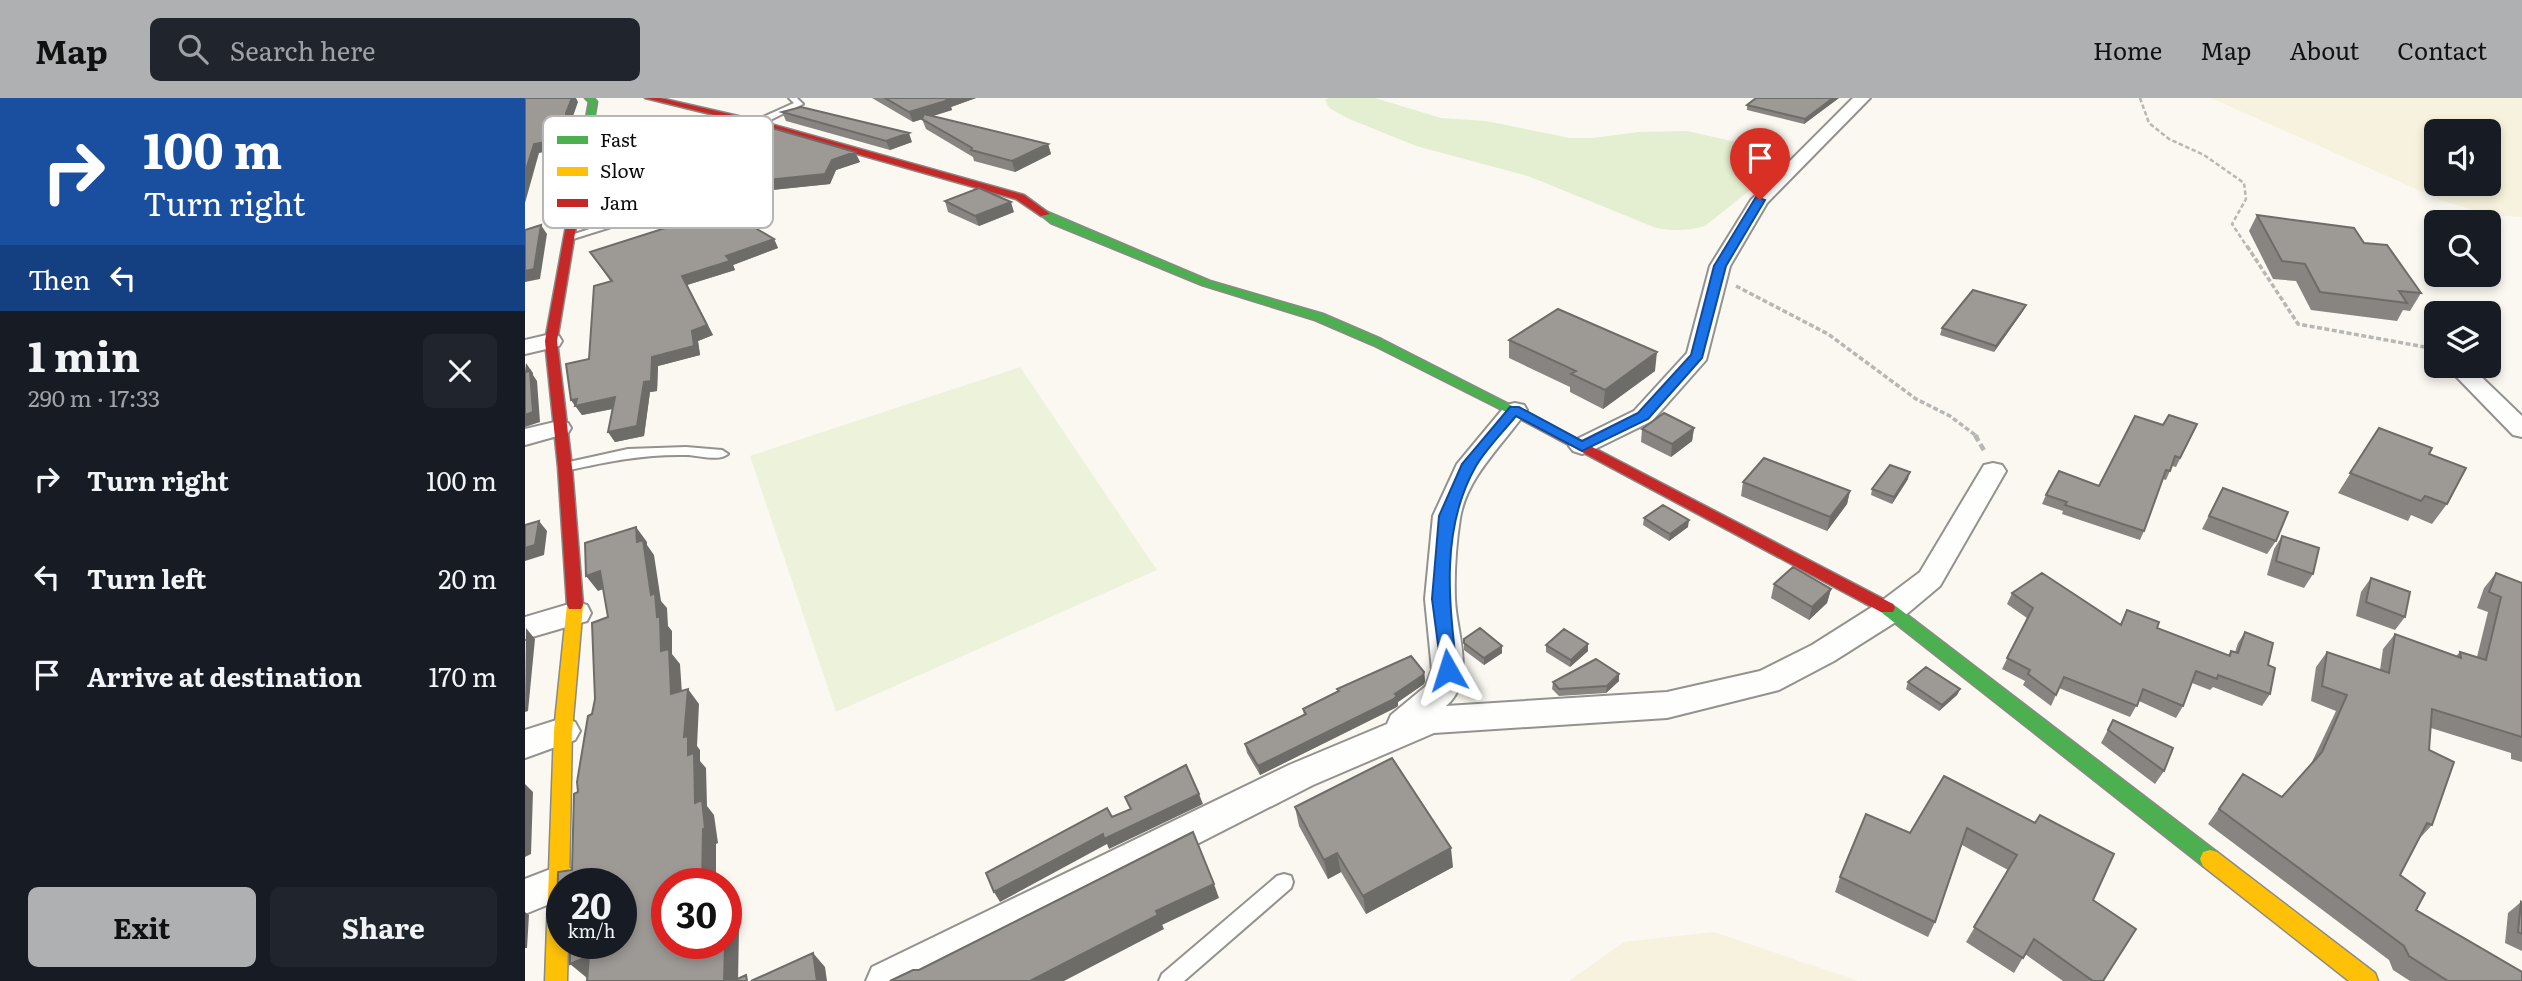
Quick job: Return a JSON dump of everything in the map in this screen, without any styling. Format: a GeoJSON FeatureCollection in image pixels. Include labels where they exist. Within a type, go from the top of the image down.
{"type":"FeatureCollection","features":[{"type":"Feature","properties":{"kind":"street"},"geometry":{"type":"LineString","coordinates":[[589,98],[593,102],[591,116]]}},
{"type":"Feature","properties":{"kind":"street"},"geometry":{"type":"LineString","coordinates":[[649,98],[727,116]]}},
{"type":"Feature","properties":{"kind":"street"},"geometry":{"type":"LineString","coordinates":[[1582,446],[1643,416],[1698,355],[1718,274],[1760,200],[1862,98]]}},
{"type":"Feature","properties":{"kind":"street"},"geometry":{"type":"LineString","coordinates":[[773,128],[1020,197],[1055,221],[1206,283],[1319,317],[1377,342],[1514,410],[1891,610],[2367,981]]}},
{"type":"Feature","properties":{"kind":"street"},"geometry":{"type":"LineString","coordinates":[[561,868],[563,731],[576,612],[565,467],[551,341],[572,228]]}},
{"type":"Feature","properties":{"kind":"street"},"geometry":{"type":"LineString","coordinates":[[525,347],[551,341]]}},
{"type":"Feature","properties":{"kind":"street"},"geometry":{"type":"LineString","coordinates":[[2469,378],[2522,430]]}},
{"type":"Feature","properties":{"kind":"street"},"geometry":{"type":"LineString","coordinates":[[1385,740],[1439,693],[1448,670],[1440,599],[1447,516],[1470,464],[1514,410]]}},
{"type":"Feature","properties":{"kind":"street"},"geometry":{"type":"LineString","coordinates":[[525,437],[559,428]]}},
{"type":"Feature","properties":{"kind":"street"},"geometry":{"type":"LineString","coordinates":[[886,981],[1301,775],[1431,720],[1667,705],[1768,681],[1823,653],[1891,610],[1930,579],[1993,471]]}},
{"type":"Feature","properties":{"kind":"street"},"geometry":{"type":"LineString","coordinates":[[525,628],[576,612]]}},
{"type":"Feature","properties":{"kind":"street"},"geometry":{"type":"LineString","coordinates":[[525,744],[563,731]]}},
{"type":"Feature","properties":{"kind":"street"},"geometry":{"type":"LineString","coordinates":[[525,897],[546,889]]}},
{"type":"Feature","properties":{"kind":"street"},"geometry":{"type":"LineString","coordinates":[[556,981],[557,959]]}},
{"type":"Feature","properties":{"kind":"lane"},"geometry":{"type":"LineString","coordinates":[[772,116],[799,104],[793,98]]}},
{"type":"Feature","properties":{"kind":"lane"},"geometry":{"type":"LineString","coordinates":[[571,237],[599,228]]}},
{"type":"Feature","properties":{"kind":"lane"},"geometry":{"type":"LineString","coordinates":[[565,467],[628,453],[686,451],[722,454]]}},
{"type":"Feature","properties":{"kind":"lane"},"geometry":{"type":"LineString","coordinates":[[1170,981],[1284,882]]}},
{"type":"Feature","properties":{"kind":"path"},"geometry":{"type":"LineString","coordinates":[[2140,98],[2149,123],[2169,139],[2204,155],[2244,183],[2246,198],[2231,224],[2298,324],[2424,347]]}},
{"type":"Feature","properties":{"kind":"path"},"geometry":{"type":"LineString","coordinates":[[1718,274],[1759,300],[1828,334],[1916,398],[1950,416],[1978,437],[1993,471]]}},
{"type":"Feature","properties":{"kind":"shaded area"},"geometry":{"type":"Polygon","coordinates":[[[2211,98],[2522,98],[2522,217],[2501,216],[2501,210],[2474,210],[2432,196],[2501,196],[2501,119],[2424,119],[2424,193],[2211,98]]]}},
{"type":"Feature","properties":{"kind":"shaded area"},"geometry":{"type":"Polygon","coordinates":[[[1714,932],[1858,981],[1569,981],[1624,942],[1714,932]]]}},
{"type":"Feature","properties":{"kind":"green space"},"geometry":{"type":"Polygon","coordinates":[[[1375,98],[1441,118],[1486,121],[1570,138],[1687,131],[1794,155],[1705,226],[1687,230],[1662,229],[1528,176],[1416,146],[1347,118],[1329,108],[1325,100],[1375,98]]]}},
{"type":"Feature","properties":{"kind":"green space"},"geometry":{"type":"Polygon","coordinates":[[[1020,367],[1157,570],[836,712],[750,456],[1020,367]]]}},
{"type":"Feature","properties":{"kind":"building"},"geometry":{"type":"Polygon","coordinates":[[[525,98],[572,98],[566,116],[543,116],[543,142],[534,144],[525,173],[525,98]]]}},
{"type":"Feature","properties":{"kind":"building"},"geometry":{"type":"Polygon","coordinates":[[[885,98],[945,98],[949,100],[909,112],[885,98]]]}},
{"type":"Feature","properties":{"kind":"building"},"geometry":{"type":"Polygon","coordinates":[[[1756,98],[1833,98],[1805,119],[1747,105],[1756,98]]]}},
{"type":"Feature","properties":{"kind":"building"},"geometry":{"type":"Polygon","coordinates":[[[801,107],[909,133],[886,141],[782,112],[801,107]]]}},
{"type":"Feature","properties":{"kind":"building"},"geometry":{"type":"Polygon","coordinates":[[[924,114],[1048,144],[1012,161],[971,150],[972,148],[922,119],[924,114]]]}},
{"type":"Feature","properties":{"kind":"building"},"geometry":{"type":"Polygon","coordinates":[[[773,128],[855,152],[832,160],[825,174],[773,179],[773,128]]]}},
{"type":"Feature","properties":{"kind":"building"},"geometry":{"type":"Polygon","coordinates":[[[979,188],[1011,202],[975,216],[945,201],[979,188]]]}},
{"type":"Feature","properties":{"kind":"building"},"geometry":{"type":"Polygon","coordinates":[[[2257,215],[2354,228],[2364,243],[2387,245],[2421,293],[2399,291],[2407,303],[2320,292],[2305,264],[2282,261],[2257,215]]]}},
{"type":"Feature","properties":{"kind":"building"},"geometry":{"type":"Polygon","coordinates":[[[541,225],[534,269],[525,271],[525,230],[541,225]]]}},
{"type":"Feature","properties":{"kind":"building"},"geometry":{"type":"Polygon","coordinates":[[[666,228],[755,228],[774,239],[726,256],[730,261],[682,276],[707,325],[692,331],[694,346],[652,357],[651,381],[644,382],[637,426],[608,432],[615,397],[575,406],[577,399],[571,400],[566,364],[589,359],[594,286],[612,281],[590,252],[666,228]]]}},
{"type":"Feature","properties":{"kind":"building"},"geometry":{"type":"Polygon","coordinates":[[[1973,290],[2026,305],[1996,346],[1942,328],[1973,290]]]}},
{"type":"Feature","properties":{"kind":"building"},"geometry":{"type":"Polygon","coordinates":[[[1558,309],[1657,352],[1605,390],[1571,374],[1576,371],[1509,340],[1558,309]]]}},
{"type":"Feature","properties":{"kind":"building"},"geometry":{"type":"Polygon","coordinates":[[[530,371],[533,412],[525,415],[525,372],[530,371]]]}},
{"type":"Feature","properties":{"kind":"building"},"geometry":{"type":"Polygon","coordinates":[[[1664,413],[1694,428],[1672,444],[1642,429],[1664,413]]]}},
{"type":"Feature","properties":{"kind":"building"},"geometry":{"type":"Polygon","coordinates":[[[2169,415],[2197,424],[2180,458],[2175,456],[2170,471],[2166,470],[2144,531],[2065,505],[2067,502],[2046,495],[2059,471],[2099,486],[2135,416],[2163,425],[2169,415]]]}},
{"type":"Feature","properties":{"kind":"building"},"geometry":{"type":"Polygon","coordinates":[[[2379,428],[2432,448],[2429,454],[2466,468],[2447,504],[2425,496],[2421,501],[2350,473],[2379,428]]]}},
{"type":"Feature","properties":{"kind":"building"},"geometry":{"type":"Polygon","coordinates":[[[1764,458],[1850,491],[1830,517],[1743,482],[1764,458]]]}},
{"type":"Feature","properties":{"kind":"building"},"geometry":{"type":"Polygon","coordinates":[[[1890,465],[1910,472],[1894,497],[1872,489],[1890,465]]]}},
{"type":"Feature","properties":{"kind":"building"},"geometry":{"type":"Polygon","coordinates":[[[2223,488],[2288,512],[2276,541],[2209,516],[2223,488]]]}},
{"type":"Feature","properties":{"kind":"building"},"geometry":{"type":"Polygon","coordinates":[[[1663,505],[1689,520],[1670,534],[1644,518],[1663,505]]]}},
{"type":"Feature","properties":{"kind":"building"},"geometry":{"type":"Polygon","coordinates":[[[539,521],[535,545],[525,548],[525,525],[539,521]]]}},
{"type":"Feature","properties":{"kind":"building"},"geometry":{"type":"Polygon","coordinates":[[[636,527],[637,542],[643,540],[651,595],[655,593],[657,617],[660,616],[661,651],[669,649],[671,694],[688,689],[684,737],[688,736],[688,755],[694,753],[695,803],[702,800],[705,828],[702,868],[651,868],[651,959],[725,959],[724,981],[587,981],[589,959],[637,959],[637,868],[572,868],[574,794],[578,792],[577,782],[588,716],[592,714],[595,699],[592,623],[608,617],[600,571],[586,576],[585,543],[636,527]]]}},
{"type":"Feature","properties":{"kind":"building"},"geometry":{"type":"Polygon","coordinates":[[[2282,536],[2319,548],[2313,574],[2276,561],[2282,536]]]}},
{"type":"Feature","properties":{"kind":"building"},"geometry":{"type":"Polygon","coordinates":[[[1793,567],[1831,589],[1812,607],[1774,584],[1793,567]]]}},
{"type":"Feature","properties":{"kind":"building"},"geometry":{"type":"Polygon","coordinates":[[[2042,573],[2121,625],[2127,610],[2159,622],[2157,628],[2230,656],[2231,651],[2238,653],[2245,632],[2273,643],[2268,665],[2275,668],[2270,694],[2218,675],[2217,679],[2196,671],[2183,706],[2143,689],[2137,706],[2064,677],[2056,695],[2028,674],[2030,670],[2007,658],[2033,608],[2012,593],[2042,573]]]}},
{"type":"Feature","properties":{"kind":"building"},"geometry":{"type":"Polygon","coordinates":[[[2496,573],[2522,583],[2522,737],[2432,709],[2429,750],[2454,762],[2432,825],[2427,823],[2400,875],[2425,893],[2416,910],[2522,972],[2522,981],[2448,981],[2409,956],[2404,946],[2219,809],[2243,774],[2282,797],[2322,752],[2347,695],[2322,686],[2327,652],[2389,673],[2395,634],[2461,658],[2460,652],[2486,660],[2501,597],[2489,592],[2496,573]]]}},
{"type":"Feature","properties":{"kind":"building"},"geometry":{"type":"Polygon","coordinates":[[[2371,578],[2410,592],[2405,617],[2366,602],[2371,578]]]}},
{"type":"Feature","properties":{"kind":"building"},"geometry":{"type":"Polygon","coordinates":[[[1480,628],[1502,646],[1484,658],[1464,643],[1464,639],[1480,628]]]}},
{"type":"Feature","properties":{"kind":"building"},"geometry":{"type":"Polygon","coordinates":[[[1564,629],[1588,644],[1571,660],[1546,645],[1564,629]]]}},
{"type":"Feature","properties":{"kind":"building"},"geometry":{"type":"Polygon","coordinates":[[[1411,656],[1424,672],[1423,675],[1395,694],[1397,696],[1394,699],[1258,766],[1245,744],[1306,714],[1303,709],[1339,691],[1337,689],[1411,656]]]}},
{"type":"Feature","properties":{"kind":"building"},"geometry":{"type":"Polygon","coordinates":[[[1596,659],[1619,674],[1607,686],[1559,689],[1553,682],[1596,659]]]}},
{"type":"Feature","properties":{"kind":"building"},"geometry":{"type":"Polygon","coordinates":[[[1926,667],[1960,689],[1942,705],[1908,682],[1926,667]]]}},
{"type":"Feature","properties":{"kind":"building"},"geometry":{"type":"Polygon","coordinates":[[[2113,720],[2173,748],[2164,771],[2108,730],[2113,720]]]}},
{"type":"Feature","properties":{"kind":"building"},"geometry":{"type":"Polygon","coordinates":[[[1392,758],[1451,848],[1363,896],[1337,853],[1324,860],[1295,807],[1392,758]]]}},
{"type":"Feature","properties":{"kind":"building"},"geometry":{"type":"Polygon","coordinates":[[[1186,765],[1199,794],[1104,839],[1103,834],[994,892],[986,873],[1107,808],[1112,817],[1131,809],[1125,797],[1186,765]]]}},
{"type":"Feature","properties":{"kind":"building"},"geometry":{"type":"Polygon","coordinates":[[[1944,776],[2035,823],[2040,815],[2114,854],[2093,900],[2136,929],[2103,981],[2093,981],[2034,939],[2023,958],[1974,927],[2017,855],[1967,828],[1935,922],[1840,877],[1866,814],[1910,833],[1944,776]]]}},
{"type":"Feature","properties":{"kind":"building"},"geometry":{"type":"Polygon","coordinates":[[[1193,832],[1214,884],[1156,911],[1158,915],[1030,981],[890,981],[913,970],[919,970],[1193,832]]]}},
{"type":"Feature","properties":{"kind":"building"},"geometry":{"type":"Polygon","coordinates":[[[2522,903],[2522,934],[2518,932],[2522,903]]]}},
{"type":"Feature","properties":{"kind":"building"},"geometry":{"type":"Polygon","coordinates":[[[813,953],[817,981],[751,981],[813,953]]]}},
{"type":"Feature","properties":{"kind":"building"},"geometry":{"type":"Polygon","coordinates":[[[746,975],[747,981],[733,981],[746,975]]]}},
{"type":"Feature","properties":{"kind":"traffic: fast"},"geometry":{"type":"LineString","coordinates":[[589,98],[593,102],[591,116]]}},
{"type":"Feature","properties":{"kind":"traffic: fast"},"geometry":{"type":"LineString","coordinates":[[1045,214],[1055,221],[1206,283],[1319,317],[1377,342],[1529,418]]}},
{"type":"Feature","properties":{"kind":"traffic: fast"},"geometry":{"type":"LineString","coordinates":[[1887,608],[2210,859]]}},
{"type":"Feature","properties":{"kind":"traffic: slow"},"geometry":{"type":"LineString","coordinates":[[556,981],[563,731],[575,605]]}},
{"type":"Feature","properties":{"kind":"traffic: slow"},"geometry":{"type":"LineString","coordinates":[[2210,859],[2367,981]]}},
{"type":"Feature","properties":{"kind":"traffic: jam"},"geometry":{"type":"LineString","coordinates":[[649,98],[727,116]]}},
{"type":"Feature","properties":{"kind":"traffic: jam"},"geometry":{"type":"LineString","coordinates":[[773,128],[1020,197],[1045,214]]}},
{"type":"Feature","properties":{"kind":"traffic: jam"},"geometry":{"type":"LineString","coordinates":[[571,228],[551,341],[565,467],[575,605]]}},
{"type":"Feature","properties":{"kind":"traffic: jam"},"geometry":{"type":"LineString","coordinates":[[1529,418],[1887,608]]}},
{"type":"Feature","properties":{"kind":"route"},"geometry":{"type":"LineString","coordinates":[[1448,670],[1440,599],[1447,516],[1470,464],[1514,410],[1582,446],[1643,416],[1698,355],[1720,266],[1760,200]]}}]}
